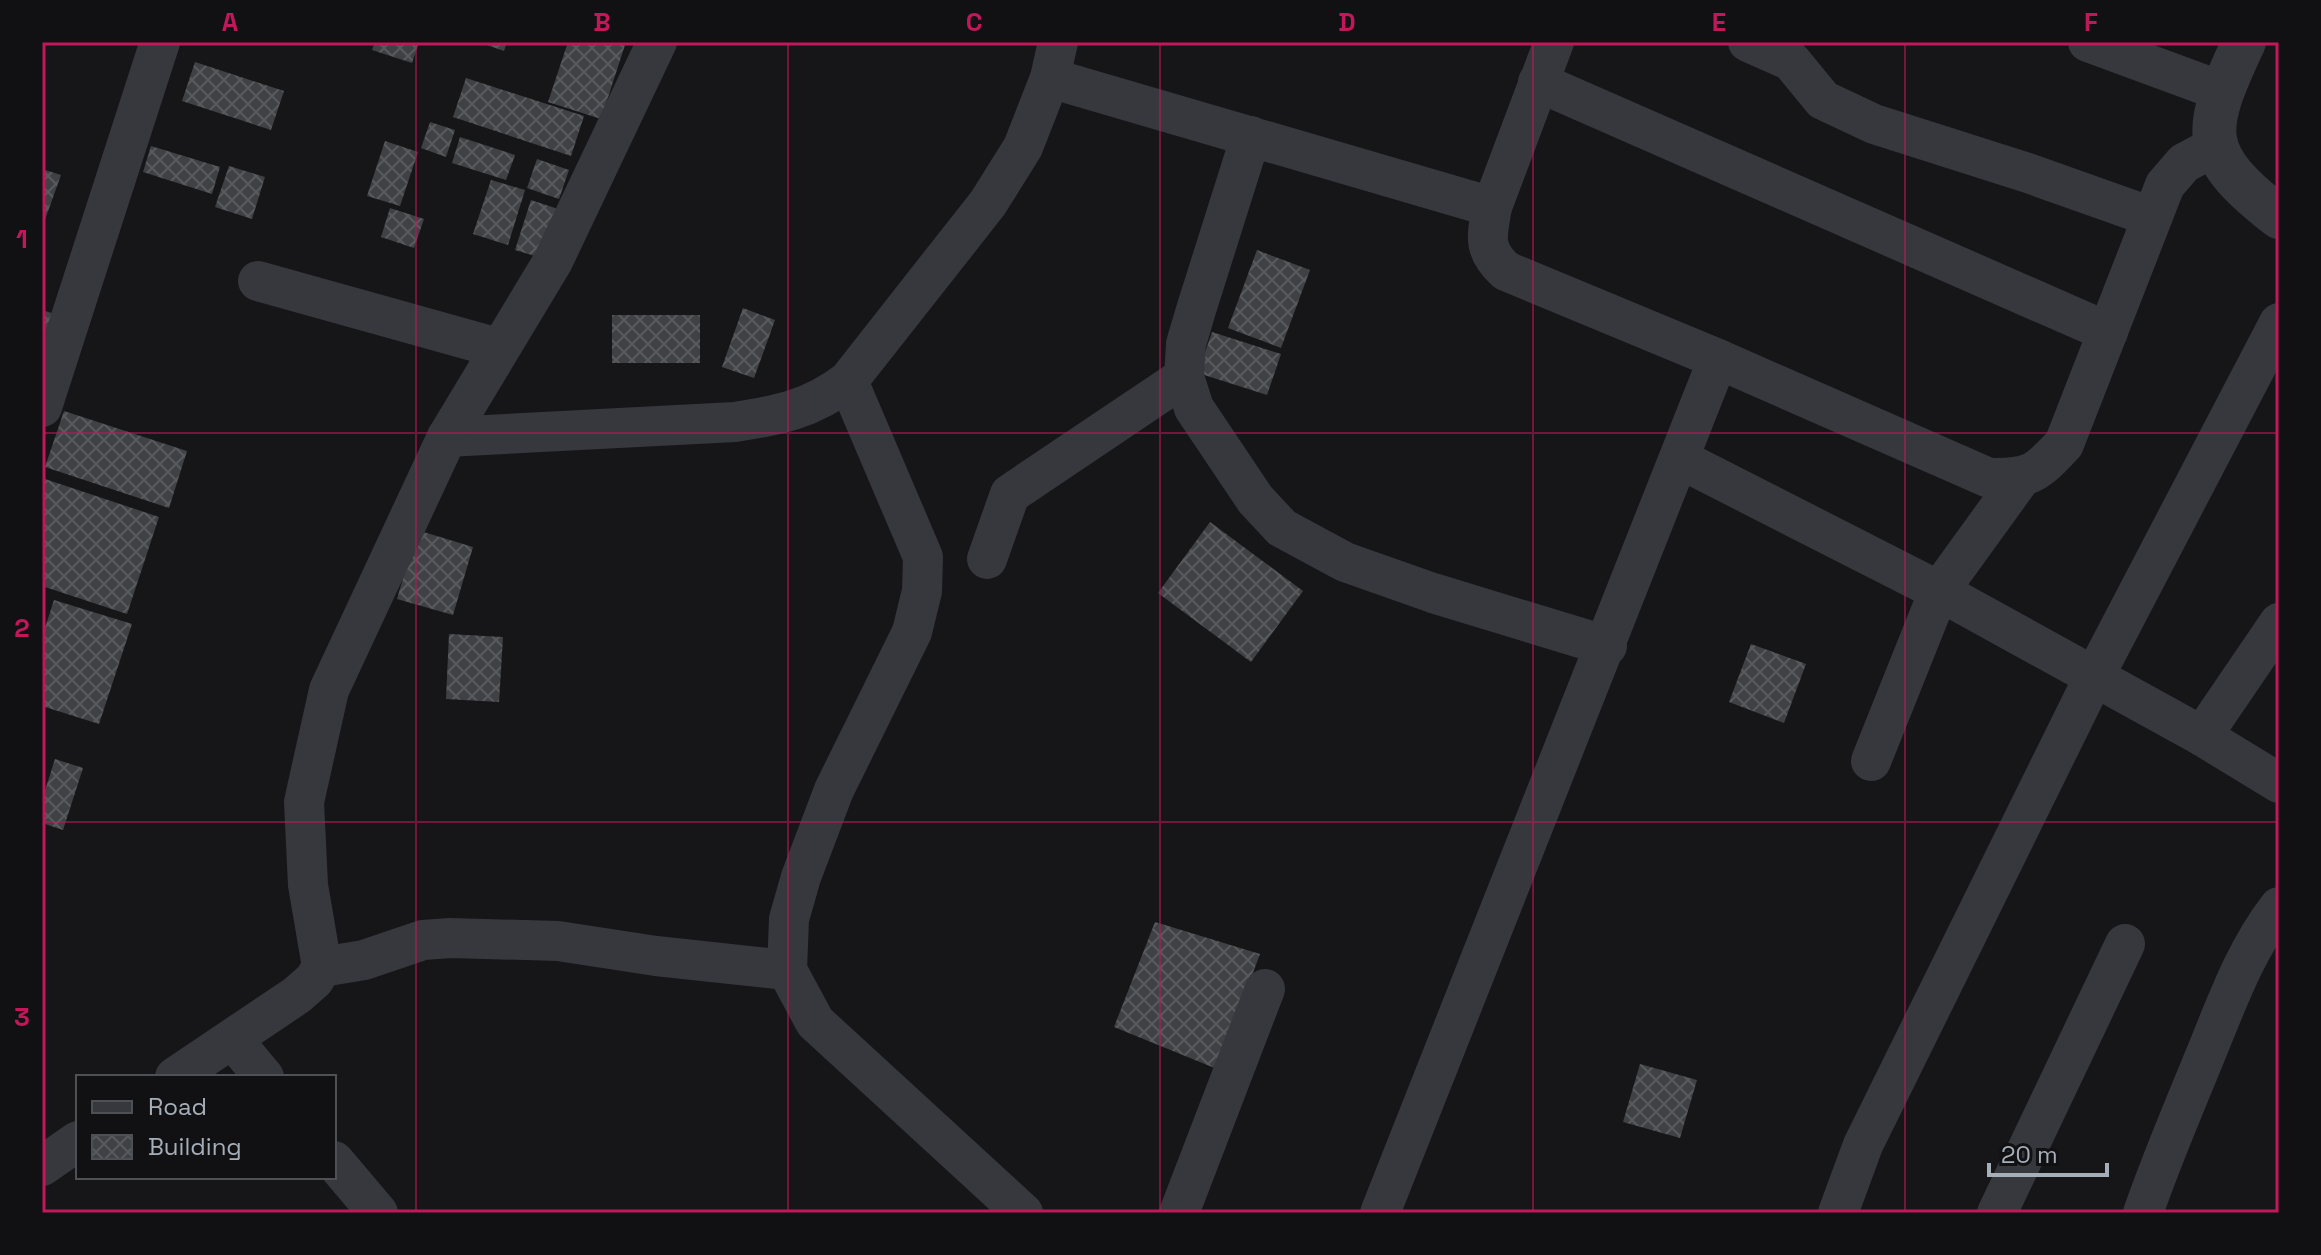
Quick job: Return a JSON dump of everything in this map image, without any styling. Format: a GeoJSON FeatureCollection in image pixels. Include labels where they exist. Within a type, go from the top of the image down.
{"type":"FeatureCollection","features":[{"type":"Feature","properties":{"kind":"street"},"geometry":{"type":"LineString","coordinates":[[42,407],[160,42]]}},
{"type":"Feature","properties":{"kind":"street"},"geometry":{"type":"LineString","coordinates":[[1554,42],[1492,207],[1487,234],[1488,249],[1496,262],[1506,271],[1718,359],[1989,478],[2020,479]]}},
{"type":"Feature","properties":{"kind":"street"},"geometry":{"type":"LineString","coordinates":[[1748,42],[1791,61],[1823,100],[1874,124],[2152,217]]}},
{"type":"Feature","properties":{"kind":"street"},"geometry":{"type":"LineString","coordinates":[[2088,42],[2221,91]]}},
{"type":"Feature","properties":{"kind":"street"},"geometry":{"type":"LineString","coordinates":[[2244,42],[2221,91],[2213,124],[2214,147],[2242,188],[2279,217]]}},
{"type":"Feature","properties":{"kind":"street"},"geometry":{"type":"LineString","coordinates":[[178,1075],[297,995],[314,980],[322,967],[308,885],[304,802],[329,690],[447,437],[553,261],[652,43]]}},
{"type":"Feature","properties":{"kind":"street"},"geometry":{"type":"LineString","coordinates":[[447,437],[747,420],[773,416],[824,399],[848,381],[988,203],[1023,147],[1054,60],[1251,136],[1492,207]]}},
{"type":"Feature","properties":{"kind":"street"},"geometry":{"type":"LineString","coordinates":[[1538,82],[2108,332]]}},
{"type":"Feature","properties":{"kind":"street"},"geometry":{"type":"LineString","coordinates":[[1251,136],[1192,322],[1186,344],[1184,377],[1194,408],[1255,499],[1282,528],[1345,562],[1433,593],[1607,646]]}},
{"type":"Feature","properties":{"kind":"street"},"geometry":{"type":"LineString","coordinates":[[1871,761],[1939,591],[2020,479],[2042,467],[2064,444],[2165,185],[2184,163],[2214,147]]}},
{"type":"Feature","properties":{"kind":"street"},"geometry":{"type":"LineString","coordinates":[[258,281],[498,348]]}},
{"type":"Feature","properties":{"kind":"street"},"geometry":{"type":"LineString","coordinates":[[1838,1213],[1863,1145],[2094,677],[2279,323]]}},
{"type":"Feature","properties":{"kind":"street"},"geometry":{"type":"LineString","coordinates":[[1380,1213],[1607,646],[1718,359]]}},
{"type":"Feature","properties":{"kind":"street"},"geometry":{"type":"LineString","coordinates":[[987,559],[1010,494],[1184,377]]}},
{"type":"Feature","properties":{"kind":"street"},"geometry":{"type":"LineString","coordinates":[[848,381],[923,557],[922,591],[912,632],[834,790],[801,877],[789,919],[787,970],[815,1022],[1023,1213]]}},
{"type":"Feature","properties":{"kind":"street"},"geometry":{"type":"LineString","coordinates":[[1680,459],[1939,591],[2202,736],[2279,783]]}},
{"type":"Feature","properties":{"kind":"street"},"geometry":{"type":"LineString","coordinates":[[2202,736],[2279,623]]}},
{"type":"Feature","properties":{"kind":"street"},"geometry":{"type":"LineString","coordinates":[[2143,1213],[2234,983],[2279,907]]}},
{"type":"Feature","properties":{"kind":"street"},"geometry":{"type":"LineString","coordinates":[[322,967],[364,960],[423,940],[450,938],[558,941],[656,956],[787,970]]}},
{"type":"Feature","properties":{"kind":"street"},"geometry":{"type":"LineString","coordinates":[[1997,1213],[2125,944]]}},
{"type":"Feature","properties":{"kind":"street"},"geometry":{"type":"LineString","coordinates":[[1179,1213],[1265,989]]}},
{"type":"Feature","properties":{"kind":"street"},"geometry":{"type":"LineString","coordinates":[[233,1040],[262,1075]]}},
{"type":"Feature","properties":{"kind":"street"},"geometry":{"type":"LineString","coordinates":[[42,1166],[76,1142]]}},
{"type":"Feature","properties":{"kind":"street"},"geometry":{"type":"LineString","coordinates":[[336,1163],[378,1213]]}},
{"type":"Feature","properties":{"kind":"building"},"geometry":{"type":"Polygon","coordinates":[[[375,42],[419,42],[412,63],[372,50],[375,42]]]}},
{"type":"Feature","properties":{"kind":"building"},"geometry":{"type":"Polygon","coordinates":[[[478,42],[507,42],[504,51],[478,42]]]}},
{"type":"Feature","properties":{"kind":"building"},"geometry":{"type":"Polygon","coordinates":[[[568,42],[626,42],[601,119],[548,102],[568,42]]]}},
{"type":"Feature","properties":{"kind":"building"},"geometry":{"type":"Polygon","coordinates":[[[195,62],[284,91],[271,130],[182,101],[195,62]]]}},
{"type":"Feature","properties":{"kind":"building"},"geometry":{"type":"Polygon","coordinates":[[[466,78],[584,116],[571,156],[453,117],[466,78]]]}},
{"type":"Feature","properties":{"kind":"building"},"geometry":{"type":"Polygon","coordinates":[[[430,122],[455,130],[446,157],[421,148],[430,122]]]}},
{"type":"Feature","properties":{"kind":"building"},"geometry":{"type":"Polygon","coordinates":[[[460,137],[515,155],[506,180],[452,163],[460,137]]]}},
{"type":"Feature","properties":{"kind":"building"},"geometry":{"type":"Polygon","coordinates":[[[385,141],[418,152],[400,206],[367,196],[385,141]]]}},
{"type":"Feature","properties":{"kind":"building"},"geometry":{"type":"Polygon","coordinates":[[[151,146],[220,167],[212,194],[143,172],[151,146]]]}},
{"type":"Feature","properties":{"kind":"building"},"geometry":{"type":"Polygon","coordinates":[[[537,159],[569,170],[559,199],[527,188],[537,159]]]}},
{"type":"Feature","properties":{"kind":"building"},"geometry":{"type":"Polygon","coordinates":[[[229,166],[265,177],[252,219],[215,207],[229,166]]]}},
{"type":"Feature","properties":{"kind":"building"},"geometry":{"type":"Polygon","coordinates":[[[42,169],[61,175],[42,228],[42,169]]]}},
{"type":"Feature","properties":{"kind":"building"},"geometry":{"type":"Polygon","coordinates":[[[491,180],[525,190],[508,245],[473,234],[491,180]]]}},
{"type":"Feature","properties":{"kind":"building"},"geometry":{"type":"Polygon","coordinates":[[[531,200],[561,210],[545,259],[515,250],[531,200]]]}},
{"type":"Feature","properties":{"kind":"building"},"geometry":{"type":"Polygon","coordinates":[[[390,208],[424,219],[414,248],[381,237],[390,208]]]}},
{"type":"Feature","properties":{"kind":"building"},"geometry":{"type":"Polygon","coordinates":[[[1257,250],[1310,270],[1281,348],[1228,328],[1257,250]]]}},
{"type":"Feature","properties":{"kind":"building"},"geometry":{"type":"Polygon","coordinates":[[[743,308],[775,320],[754,378],[722,367],[743,308]]]}},
{"type":"Feature","properties":{"kind":"building"},"geometry":{"type":"Polygon","coordinates":[[[42,310],[58,315],[42,361],[42,310]]]}},
{"type":"Feature","properties":{"kind":"building"},"geometry":{"type":"Polygon","coordinates":[[[612,315],[700,315],[700,363],[612,363],[612,315]]]}},
{"type":"Feature","properties":{"kind":"building"},"geometry":{"type":"Polygon","coordinates":[[[1212,332],[1281,354],[1267,395],[1198,373],[1212,332]]]}},
{"type":"Feature","properties":{"kind":"building"},"geometry":{"type":"Polygon","coordinates":[[[64,411],[187,451],[169,508],[45,467],[64,411]]]}},
{"type":"Feature","properties":{"kind":"building"},"geometry":{"type":"Polygon","coordinates":[[[42,478],[159,517],[127,614],[42,586],[42,478]]]}},
{"type":"Feature","properties":{"kind":"building"},"geometry":{"type":"Polygon","coordinates":[[[1210,522],[1303,591],[1251,662],[1158,593],[1210,522]]]}},
{"type":"Feature","properties":{"kind":"building"},"geometry":{"type":"Polygon","coordinates":[[[417,530],[473,547],[453,615],[397,599],[417,530]]]}},
{"type":"Feature","properties":{"kind":"building"},"geometry":{"type":"Polygon","coordinates":[[[54,600],[132,624],[99,724],[42,706],[42,637],[54,600]]]}},
{"type":"Feature","properties":{"kind":"building"},"geometry":{"type":"Polygon","coordinates":[[[449,634],[503,637],[499,702],[446,699],[449,634]]]}},
{"type":"Feature","properties":{"kind":"building"},"geometry":{"type":"Polygon","coordinates":[[[1751,644],[1806,664],[1784,723],[1729,702],[1751,644]]]}},
{"type":"Feature","properties":{"kind":"building"},"geometry":{"type":"Polygon","coordinates":[[[55,759],[83,768],[63,830],[42,823],[42,800],[55,759]]]}},
{"type":"Feature","properties":{"kind":"building"},"geometry":{"type":"Polygon","coordinates":[[[1155,922],[1260,954],[1217,1069],[1114,1027],[1155,922]]]}},
{"type":"Feature","properties":{"kind":"building"},"geometry":{"type":"Polygon","coordinates":[[[1640,1064],[1697,1080],[1680,1138],[1623,1122],[1640,1064]]]}}]}
